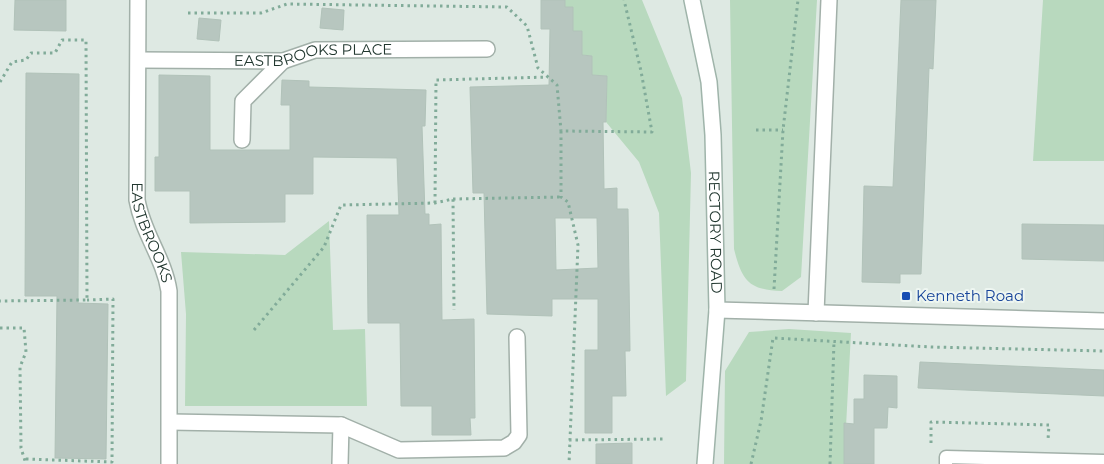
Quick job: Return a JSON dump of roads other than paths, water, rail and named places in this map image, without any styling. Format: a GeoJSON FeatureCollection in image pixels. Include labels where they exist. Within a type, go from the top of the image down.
{"type":"FeatureCollection","features":[{"type":"Feature","properties":{"kind":"street","name":"EASTBROOKS"},"geometry":{"type":"LineString","coordinates":[[138,0],[137,200],[144,230],[167,278],[170,306],[169,464]]}},
{"type":"Feature","properties":{"kind":"street","name":"RECTORY ROAD"},"geometry":{"type":"LineString","coordinates":[[692,0],[709,82],[712,126],[717,310],[705,464]]}},
{"type":"Feature","properties":{"kind":"street"},"geometry":{"type":"LineString","coordinates":[[816,313],[830,0]]}},
{"type":"Feature","properties":{"kind":"street","name":"EASTBROOKS PLACE"},"geometry":{"type":"LineString","coordinates":[[139,60],[283,61],[315,50],[487,49]]}},
{"type":"Feature","properties":{"kind":"street"},"geometry":{"type":"LineString","coordinates":[[242,140],[243,101],[283,61]]}},
{"type":"Feature","properties":{"kind":"street"},"geometry":{"type":"LineString","coordinates":[[717,310],[1104,321]]}},
{"type":"Feature","properties":{"kind":"street"},"geometry":{"type":"LineString","coordinates":[[170,422],[341,425],[399,450],[504,448],[514,442],[519,435],[517,337]]}},
{"type":"Feature","properties":{"kind":"street"},"geometry":{"type":"LineString","coordinates":[[340,464],[341,425]]}},
{"type":"Feature","properties":{"kind":"lane"},"geometry":{"type":"LineString","coordinates":[[946,464],[946,457],[1066,462],[1104,461]]}},
{"type":"Feature","properties":{"kind":"place","name":"Kenneth Road"},"geometry":{"type":"Point","coordinates":[906,296]}}]}
